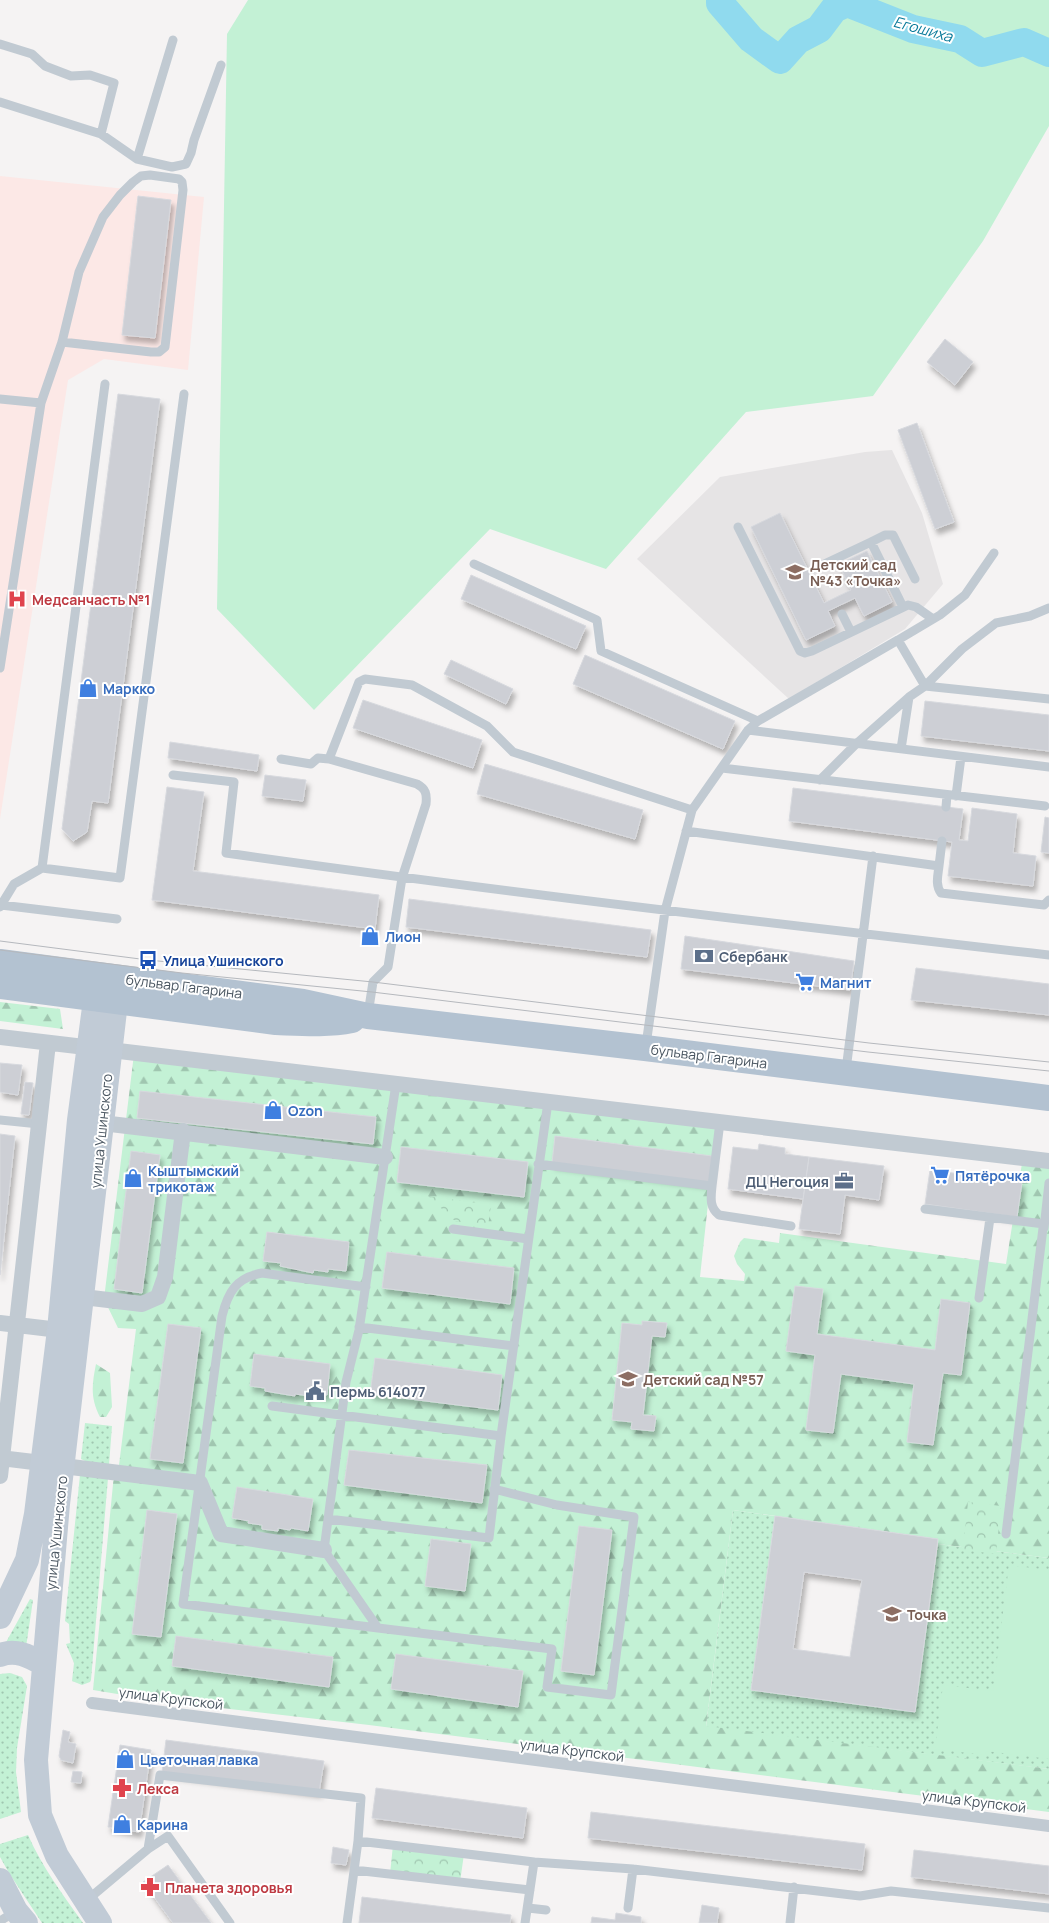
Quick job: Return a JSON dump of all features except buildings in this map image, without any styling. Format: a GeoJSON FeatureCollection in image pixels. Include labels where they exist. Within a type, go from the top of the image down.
{"type":"FeatureCollection","features":[{"type":"Feature","properties":{"kind":"main road","name":"бульвар Гагарина"},"geometry":{"type":"LineString","coordinates":[[0,962],[303,1002],[368,1016],[846,1072],[1049,1098]]}},
{"type":"Feature","properties":{"kind":"main road","name":"улица Ушинского"},"geometry":{"type":"LineString","coordinates":[[100,1923],[57,1856],[40,1815],[36,1760],[43,1664],[52,1465],[69,1331],[79,1120],[99,1050],[110,977]]}},
{"type":"Feature","properties":{"kind":"main road","name":"бульвар Гагарина"},"geometry":{"type":"LineString","coordinates":[[0,986],[276,1022],[338,1023],[368,1016]]}},
{"type":"Feature","properties":{"kind":"main road","name":"улица Ушинского"},"geometry":{"type":"LineString","coordinates":[[69,1331],[83,1296],[102,1123],[99,1050]]}},
{"type":"Feature","properties":{"kind":"main road","name":"улица Ушинского"},"geometry":{"type":"LineString","coordinates":[[0,1618],[27,1560],[36,1514],[52,1465]]}},
{"type":"Feature","properties":{"kind":"main road"},"geometry":{"type":"LineString","coordinates":[[0,1656],[14,1652],[28,1655],[43,1664]]}},
{"type":"Feature","properties":{"kind":"main road"},"geometry":{"type":"LineString","coordinates":[[0,1880],[14,1919]]}},
{"type":"Feature","properties":{"kind":"street"},"geometry":{"type":"LineString","coordinates":[[0,1038],[1049,1161]]}},
{"type":"Feature","properties":{"kind":"street"},"geometry":{"type":"LineString","coordinates":[[0,1476],[8,1324],[39,1124],[48,1043]]}},
{"type":"Feature","properties":{"kind":"street"},"geometry":{"type":"LineString","coordinates":[[102,1123],[385,1157]]}},
{"type":"Feature","properties":{"kind":"street"},"geometry":{"type":"LineString","coordinates":[[83,1296],[142,1304],[158,1297],[165,1277],[183,1132]]}},
{"type":"Feature","properties":{"kind":"street"},"geometry":{"type":"LineString","coordinates":[[8,1324],[69,1331]]}},
{"type":"Feature","properties":{"kind":"street"},"geometry":{"type":"LineString","coordinates":[[1,1458],[200,1483],[220,1534],[324,1550]]}},
{"type":"Feature","properties":{"kind":"street","name":"улица Крупской"},"geometry":{"type":"LineString","coordinates":[[92,1703],[1049,1826]]}},
{"type":"Feature","properties":{"kind":"lane"},"geometry":{"type":"LineString","coordinates":[[137,159],[173,40]]}},
{"type":"Feature","properties":{"kind":"lane"},"geometry":{"type":"LineString","coordinates":[[0,44],[32,54],[45,66],[71,76],[90,74],[114,83],[101,134]]}},
{"type":"Feature","properties":{"kind":"lane"},"geometry":{"type":"LineString","coordinates":[[0,102],[101,134],[137,159],[172,168],[186,164],[221,65]]}},
{"type":"Feature","properties":{"kind":"lane"},"geometry":{"type":"LineString","coordinates":[[0,668],[41,403],[62,342],[79,272],[103,217],[133,182],[142,176],[150,175],[179,179],[182,182],[183,190],[165,347],[159,352],[151,352],[62,342]]}},
{"type":"Feature","properties":{"kind":"lane"},"geometry":{"type":"LineString","coordinates":[[42,868],[105,384]]}},
{"type":"Feature","properties":{"kind":"lane"},"geometry":{"type":"LineString","coordinates":[[117,919],[1,906],[14,884],[42,868],[120,878],[184,394]]}},
{"type":"Feature","properties":{"kind":"lane"},"geometry":{"type":"LineString","coordinates":[[0,399],[41,403]]}},
{"type":"Feature","properties":{"kind":"lane"},"geometry":{"type":"LineString","coordinates":[[738,527],[800,651],[805,653],[812,651],[903,607],[912,606],[933,619]]}},
{"type":"Feature","properties":{"kind":"lane"},"geometry":{"type":"LineString","coordinates":[[818,567],[885,535],[893,535],[916,579]]}},
{"type":"Feature","properties":{"kind":"lane"},"geometry":{"type":"LineString","coordinates":[[871,542],[903,607]]}},
{"type":"Feature","properties":{"kind":"lane"},"geometry":{"type":"LineString","coordinates":[[645,1048],[666,911],[692,810],[748,730],[758,721],[933,619],[965,595],[994,553]]}},
{"type":"Feature","properties":{"kind":"lane"},"geometry":{"type":"LineString","coordinates":[[474,564],[597,620],[602,651],[758,721]]}},
{"type":"Feature","properties":{"kind":"lane"},"geometry":{"type":"LineString","coordinates":[[820,780],[856,744],[909,697],[925,686],[962,648],[996,623],[1030,616],[1049,608]]}},
{"type":"Feature","properties":{"kind":"lane"},"geometry":{"type":"LineString","coordinates":[[842,614],[851,632]]}},
{"type":"Feature","properties":{"kind":"lane"},"geometry":{"type":"LineString","coordinates":[[898,640],[925,686]]}},
{"type":"Feature","properties":{"kind":"lane"},"geometry":{"type":"LineString","coordinates":[[329,759],[358,682],[365,678],[374,679],[412,685],[487,726],[513,752],[692,810]]}},
{"type":"Feature","properties":{"kind":"lane"},"geometry":{"type":"LineString","coordinates":[[925,686],[1049,699]]}},
{"type":"Feature","properties":{"kind":"lane"},"geometry":{"type":"LineString","coordinates":[[901,749],[909,697]]}},
{"type":"Feature","properties":{"kind":"lane"},"geometry":{"type":"LineString","coordinates":[[748,730],[1049,767]]}},
{"type":"Feature","properties":{"kind":"lane"},"geometry":{"type":"LineString","coordinates":[[946,807],[952,795],[961,757]]}},
{"type":"Feature","properties":{"kind":"lane"},"geometry":{"type":"LineString","coordinates":[[281,759],[311,764],[318,758],[329,759],[398,778],[424,788],[427,794],[426,804],[402,878],[388,967],[373,982],[368,1016]]}},
{"type":"Feature","properties":{"kind":"lane"},"geometry":{"type":"LineString","coordinates":[[722,768],[1045,806]]}},
{"type":"Feature","properties":{"kind":"lane"},"geometry":{"type":"LineString","coordinates":[[173,775],[234,782],[226,853],[402,878],[666,911],[1049,955]]}},
{"type":"Feature","properties":{"kind":"lane"},"geometry":{"type":"LineString","coordinates":[[686,831],[939,866]]}},
{"type":"Feature","properties":{"kind":"lane"},"geometry":{"type":"LineString","coordinates":[[942,841],[937,883],[941,893],[1044,906],[1049,900]]}},
{"type":"Feature","properties":{"kind":"lane"},"geometry":{"type":"LineString","coordinates":[[846,1072],[873,856]]}},
{"type":"Feature","properties":{"kind":"lane"},"geometry":{"type":"LineString","coordinates":[[378,1628],[324,1550],[346,1382],[359,1327],[366,1286],[396,1084]]}},
{"type":"Feature","properties":{"kind":"lane"},"geometry":{"type":"LineString","coordinates":[[328,1519],[490,1538],[501,1436],[548,1102]]}},
{"type":"Feature","properties":{"kind":"lane"},"geometry":{"type":"LineString","coordinates":[[0,1120],[39,1124]]}},
{"type":"Feature","properties":{"kind":"lane"},"geometry":{"type":"LineString","coordinates":[[720,1122],[712,1186],[712,1206],[714,1211],[719,1216],[791,1226]]}},
{"type":"Feature","properties":{"kind":"lane"},"geometry":{"type":"LineString","coordinates":[[538,1164],[712,1186]]}},
{"type":"Feature","properties":{"kind":"lane"},"geometry":{"type":"LineString","coordinates":[[1006,1534],[1046,1228],[1049,1183]]}},
{"type":"Feature","properties":{"kind":"lane"},"geometry":{"type":"LineString","coordinates":[[925,1209],[1046,1228]]}},
{"type":"Feature","properties":{"kind":"lane"},"geometry":{"type":"LineString","coordinates":[[979,1298],[990,1218]]}},
{"type":"Feature","properties":{"kind":"lane"},"geometry":{"type":"LineString","coordinates":[[454,1229],[528,1238]]}},
{"type":"Feature","properties":{"kind":"lane"},"geometry":{"type":"LineString","coordinates":[[366,1286],[262,1273],[250,1275],[236,1285],[226,1300],[222,1316],[183,1604],[552,1649],[547,1687],[611,1695],[634,1517],[557,1505],[494,1489]]}},
{"type":"Feature","properties":{"kind":"lane"},"geometry":{"type":"LineString","coordinates":[[359,1327],[514,1346]]}},
{"type":"Feature","properties":{"kind":"lane"},"geometry":{"type":"LineString","coordinates":[[272,1406],[501,1436]]}},
{"type":"Feature","properties":{"kind":"lane"},"geometry":{"type":"LineString","coordinates":[[148,1849],[160,1774],[361,1798],[358,1841],[347,1923]]}},
{"type":"Feature","properties":{"kind":"lane"},"geometry":{"type":"LineString","coordinates":[[86,1901],[148,1849],[168,1836],[230,1923]]}},
{"type":"Feature","properties":{"kind":"lane"},"geometry":{"type":"LineString","coordinates":[[358,1841],[534,1862],[633,1869],[860,1896],[891,1891],[1049,1908]]}},
{"type":"Feature","properties":{"kind":"lane"},"geometry":{"type":"LineString","coordinates":[[526,1923],[534,1862]]}},
{"type":"Feature","properties":{"kind":"lane"},"geometry":{"type":"LineString","coordinates":[[628,1908],[633,1869]]}},
{"type":"Feature","properties":{"kind":"lane"},"geometry":{"type":"LineString","coordinates":[[354,1870],[530,1890]]}},
{"type":"Feature","properties":{"kind":"lane"},"geometry":{"type":"LineString","coordinates":[[0,1888],[14,1919]]}},
{"type":"Feature","properties":{"kind":"lane"},"geometry":{"type":"LineString","coordinates":[[790,1923],[794,1888]]}},
{"type":"Feature","properties":{"kind":"lane"},"geometry":{"type":"LineString","coordinates":[[528,1908],[546,1910]]}},
{"type":"Feature","properties":{"kind":"shaded area","name":"Медсанчасть №1"},"geometry":{"type":"Polygon","coordinates":[[[0,176],[204,197],[188,370],[104,359],[68,380],[0,819],[0,176]]]}},
{"type":"Feature","properties":{"kind":"shaded area","name":"Детский сад №43 «Точка»"},"geometry":{"type":"Polygon","coordinates":[[[892,450],[922,513],[943,584],[905,629],[789,699],[637,559],[720,477],[865,452],[892,450]]]}},
{"type":"Feature","properties":{"kind":"green space"},"geometry":{"type":"Polygon","coordinates":[[[248,0],[1049,0],[1049,126],[983,241],[873,396],[746,412],[606,569],[490,529],[314,710],[217,609],[227,34],[248,0]]]}},
{"type":"Feature","properties":{"kind":"green space"},"geometry":{"type":"Polygon","coordinates":[[[0,1002],[60,1009],[63,1029],[0,1021],[0,1002]]]}},
{"type":"Feature","properties":{"kind":"green space"},"geometry":{"type":"Polygon","coordinates":[[[134,1054],[717,1121],[700,1277],[744,1281],[745,1274],[737,1264],[734,1256],[740,1242],[744,1238],[779,1243],[780,1233],[1006,1264],[1023,1157],[1049,1161],[1049,1558],[938,1544],[938,1539],[733,1510],[706,1726],[1049,1769],[1049,1812],[369,1725],[160,1701],[93,1690],[114,1474],[119,1465],[136,1329],[118,1328],[104,1299],[134,1054]]]}},
{"type":"Feature","properties":{"kind":"green space"},"geometry":{"type":"Polygon","coordinates":[[[428,1196],[491,1205],[488,1226],[455,1221],[428,1196]]]}},
{"type":"Feature","properties":{"kind":"green space"},"geometry":{"type":"Polygon","coordinates":[[[96,1364],[110,1373],[112,1407],[106,1417],[100,1417],[93,1397],[96,1364]]]}},
{"type":"Feature","properties":{"kind":"green space"},"geometry":{"type":"Polygon","coordinates":[[[85,1423],[112,1426],[109,1465],[89,1463],[81,1459],[85,1423]]]}},
{"type":"Feature","properties":{"kind":"green space"},"geometry":{"type":"Polygon","coordinates":[[[80,1475],[108,1478],[91,1680],[82,1685],[72,1681],[74,1663],[66,1644],[70,1643],[69,1624],[65,1621],[80,1475]]]}},
{"type":"Feature","properties":{"kind":"green space"},"geometry":{"type":"Polygon","coordinates":[[[968,1502],[1001,1506],[996,1554],[963,1550],[968,1502]]]}},
{"type":"Feature","properties":{"kind":"green space"},"geometry":{"type":"Polygon","coordinates":[[[733,1510],[775,1516],[751,1690],[915,1712],[938,1544],[1049,1558],[1049,1769],[706,1727],[733,1510]]]}},
{"type":"Feature","properties":{"kind":"green space"},"geometry":{"type":"Polygon","coordinates":[[[1009,1565],[1049,1570],[1049,1759],[986,1751],[985,1755],[935,1749],[943,1685],[993,1691],[1009,1565]]]}},
{"type":"Feature","properties":{"kind":"green space"},"geometry":{"type":"Polygon","coordinates":[[[30,1599],[33,1600],[26,1647],[5,1644],[30,1599]]]}},
{"type":"Feature","properties":{"kind":"green space"},"geometry":{"type":"Polygon","coordinates":[[[10,1673],[22,1677],[27,1686],[17,1748],[16,1772],[21,1812],[0,1819],[0,1674],[10,1673]]]}},
{"type":"Feature","properties":{"kind":"green space"},"geometry":{"type":"Polygon","coordinates":[[[28,1835],[46,1870],[83,1923],[42,1923],[9,1873],[0,1857],[0,1844],[28,1835]]]}},
{"type":"Feature","properties":{"kind":"green space"},"geometry":{"type":"Polygon","coordinates":[[[393,1845],[464,1854],[460,1882],[390,1874],[393,1845]]]}},
{"type":"Feature","properties":{"kind":"waterway","name":"Егошиха"},"geometry":{"type":"LineString","coordinates":[[720,0],[720,3],[751,39],[780,60],[798,40],[819,29],[834,9],[847,3],[913,29],[960,39],[982,53],[1024,42],[1049,53]]}},
{"type":"Feature","properties":{"kind":"tram line"},"geometry":{"type":"LineString","coordinates":[[0,941],[148,960],[373,982],[869,1043],[1049,1062]]}},
{"type":"Feature","properties":{"kind":"tram line"},"geometry":{"type":"LineString","coordinates":[[0,950],[182,973],[372,992],[868,1052],[1049,1071]]}},
{"type":"Feature","properties":{"kind":"place","name":"Детский сад №43 «Точка»"},"geometry":{"type":"Point","coordinates":[795,572]}},
{"type":"Feature","properties":{"kind":"place","name":"Медсанчасть №1"},"geometry":{"type":"Point","coordinates":[17,599]}},
{"type":"Feature","properties":{"kind":"place","name":"Маркко"},"geometry":{"type":"Point","coordinates":[88,688]}},
{"type":"Feature","properties":{"kind":"place","name":"Лион"},"geometry":{"type":"Point","coordinates":[370,936]}},
{"type":"Feature","properties":{"kind":"place","name":"Сбербанк"},"geometry":{"type":"Point","coordinates":[704,956]}},
{"type":"Feature","properties":{"kind":"place","name":"Улица Ушинского"},"geometry":{"type":"Point","coordinates":[148,960]}},
{"type":"Feature","properties":{"kind":"place","name":"Магнит"},"geometry":{"type":"Point","coordinates":[805,982]}},
{"type":"Feature","properties":{"kind":"place","name":"Ozon"},"geometry":{"type":"Point","coordinates":[273,1110]}},
{"type":"Feature","properties":{"kind":"place","name":"Пятёрочка"},"geometry":{"type":"Point","coordinates":[940,1175]}},
{"type":"Feature","properties":{"kind":"place","name":"Кыштымский трикотаж"},"geometry":{"type":"Point","coordinates":[133,1178]}},
{"type":"Feature","properties":{"kind":"place","name":"ДЦ Негоция"},"geometry":{"type":"Point","coordinates":[844,1181]}},
{"type":"Feature","properties":{"kind":"place","name":"Детский сад №57"},"geometry":{"type":"Point","coordinates":[628,1379]}},
{"type":"Feature","properties":{"kind":"place","name":"Пермь 614077"},"geometry":{"type":"Point","coordinates":[315,1391]}},
{"type":"Feature","properties":{"kind":"place","name":"Точка"},"geometry":{"type":"Point","coordinates":[892,1614]}},
{"type":"Feature","properties":{"kind":"place","name":"Цветочная лавка"},"geometry":{"type":"Point","coordinates":[125,1759]}},
{"type":"Feature","properties":{"kind":"place","name":"Лекса"},"geometry":{"type":"Point","coordinates":[122,1788]}},
{"type":"Feature","properties":{"kind":"place","name":"Карина"},"geometry":{"type":"Point","coordinates":[122,1824]}},
{"type":"Feature","properties":{"kind":"place","name":"Планета здоровья"},"geometry":{"type":"Point","coordinates":[150,1887]}}]}
